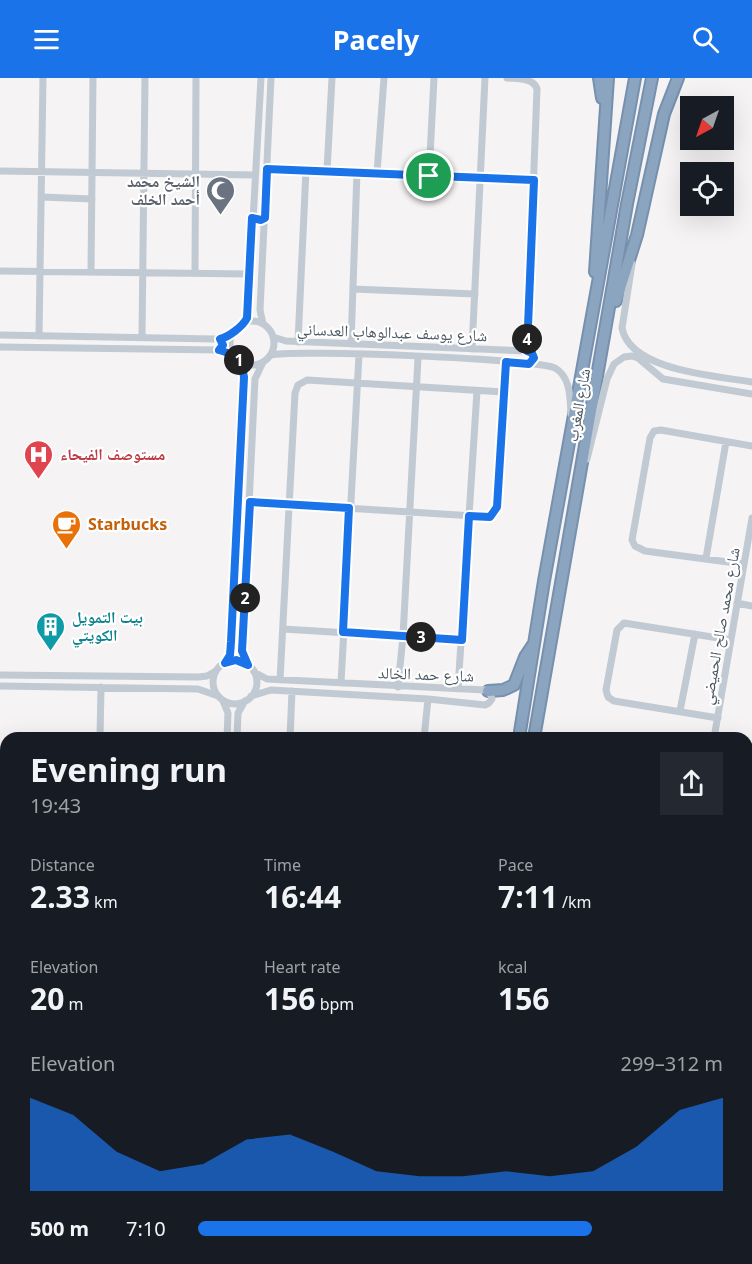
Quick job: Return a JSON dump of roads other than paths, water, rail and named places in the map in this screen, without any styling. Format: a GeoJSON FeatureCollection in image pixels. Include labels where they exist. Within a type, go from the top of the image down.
{"type":"FeatureCollection","features":[{"type":"Feature","properties":{"kind":"highway"},"geometry":{"type":"LineString","coordinates":[[599,78],[605,121]]}},
{"type":"Feature","properties":{"kind":"highway"},"geometry":{"type":"LineString","coordinates":[[593,309],[608,78]]}},
{"type":"Feature","properties":{"kind":"highway","name":"شارع المغرب"},"geometry":{"type":"LineString","coordinates":[[520,732],[635,78]]}},
{"type":"Feature","properties":{"kind":"highway","name":"شارع المغرب"},"geometry":{"type":"LineString","coordinates":[[537,732],[627,204],[652,78]]}},
{"type":"Feature","properties":{"kind":"highway"},"geometry":{"type":"LineString","coordinates":[[604,339],[637,235],[661,126],[678,78]]}},
{"type":"Feature","properties":{"kind":"highway"},"geometry":{"type":"LineString","coordinates":[[661,126],[686,78]]}},
{"type":"Feature","properties":{"kind":"highway"},"geometry":{"type":"LineString","coordinates":[[488,691],[503,690],[514,685],[525,657],[536,642]]}},
{"type":"Feature","properties":{"kind":"highway"},"geometry":{"type":"LineString","coordinates":[[516,732],[521,723]]}},
{"type":"Feature","properties":{"kind":"street"},"geometry":{"type":"LineString","coordinates":[[39,336],[43,78]]}},
{"type":"Feature","properties":{"kind":"street"},"geometry":{"type":"LineString","coordinates":[[91,272],[93,78]]}},
{"type":"Feature","properties":{"kind":"street"},"geometry":{"type":"LineString","coordinates":[[142,338],[145,78]]}},
{"type":"Feature","properties":{"kind":"street"},"geometry":{"type":"LineString","coordinates":[[195,273],[196,78]]}},
{"type":"Feature","properties":{"kind":"street"},"geometry":{"type":"LineString","coordinates":[[245,323],[248,312],[261,78]]}},
{"type":"Feature","properties":{"kind":"street"},"geometry":{"type":"LineString","coordinates":[[0,686],[198,689],[207,690],[232,704],[252,696],[256,686],[254,672],[242,654],[255,379],[263,362],[271,355],[274,344],[273,337],[263,324],[260,310],[271,78]]}},
{"type":"Feature","properties":{"kind":"street"},"geometry":{"type":"LineString","coordinates":[[327,171],[332,78]]}},
{"type":"Feature","properties":{"kind":"street"},"geometry":{"type":"LineString","coordinates":[[377,173],[384,78]]}},
{"type":"Feature","properties":{"kind":"street"},"geometry":{"type":"LineString","coordinates":[[429,176],[434,78]]}},
{"type":"Feature","properties":{"kind":"street"},"geometry":{"type":"LineString","coordinates":[[472,349],[485,78]]}},
{"type":"Feature","properties":{"kind":"street"},"geometry":{"type":"LineString","coordinates":[[507,78],[532,81],[536,84],[537,90],[527,351],[534,356],[534,361],[529,364]]}},
{"type":"Feature","properties":{"kind":"street"},"geometry":{"type":"LineString","coordinates":[[260,95],[262,98],[270,96]]}},
{"type":"Feature","properties":{"kind":"street"},"geometry":{"type":"LineString","coordinates":[[259,111],[269,113]]}},
{"type":"Feature","properties":{"kind":"street"},"geometry":{"type":"LineString","coordinates":[[267,169],[534,180]]}},
{"type":"Feature","properties":{"kind":"street"},"geometry":{"type":"LineString","coordinates":[[298,342],[306,170]]}},
{"type":"Feature","properties":{"kind":"street"},"geometry":{"type":"LineString","coordinates":[[0,171],[255,175]]}},
{"type":"Feature","properties":{"kind":"street"},"geometry":{"type":"LineString","coordinates":[[351,344],[357,172]]}},
{"type":"Feature","properties":{"kind":"street"},"geometry":{"type":"LineString","coordinates":[[42,197],[92,199]]}},
{"type":"Feature","properties":{"kind":"street"},"geometry":{"type":"LineString","coordinates":[[252,218],[261,220],[265,218]]}},
{"type":"Feature","properties":{"kind":"street"},"geometry":{"type":"LineString","coordinates":[[252,232],[261,231],[264,235]]}},
{"type":"Feature","properties":{"kind":"street"},"geometry":{"type":"LineString","coordinates":[[637,235],[622,324],[622,332],[627,342],[633,348],[668,367],[752,382]]}},
{"type":"Feature","properties":{"kind":"street"},"geometry":{"type":"LineString","coordinates":[[0,271],[249,274]]}},
{"type":"Feature","properties":{"kind":"street"},"geometry":{"type":"LineString","coordinates":[[353,289],[475,294]]}},
{"type":"Feature","properties":{"kind":"street"},"geometry":{"type":"LineString","coordinates":[[0,335],[220,339],[233,333],[245,323],[263,324]]}},
{"type":"Feature","properties":{"kind":"street"},"geometry":{"type":"LineString","coordinates":[[0,675],[198,677],[207,676],[225,663],[230,655],[231,642],[244,377],[230,344],[233,333]]}},
{"type":"Feature","properties":{"kind":"street","name":"شارع يوسف عبدالوهاب العدساني"},"geometry":{"type":"LineString","coordinates":[[273,337],[298,342],[527,351]]}},
{"type":"Feature","properties":{"kind":"street"},"geometry":{"type":"LineString","coordinates":[[219,350],[223,345],[220,339]]}},
{"type":"Feature","properties":{"kind":"street"},"geometry":{"type":"LineString","coordinates":[[382,356],[387,352],[384,345]]}},
{"type":"Feature","properties":{"kind":"street"},"geometry":{"type":"LineString","coordinates":[[399,346],[395,351],[400,357]]}},
{"type":"Feature","properties":{"kind":"street"},"geometry":{"type":"LineString","coordinates":[[0,347],[219,350],[251,365],[263,362]]}},
{"type":"Feature","properties":{"kind":"street","name":"شارع يوسف عبدالوهاب العدساني"},"geometry":{"type":"LineString","coordinates":[[271,355],[289,352],[551,366],[563,375],[570,393],[572,427]]}},
{"type":"Feature","properties":{"kind":"street"},"geometry":{"type":"LineString","coordinates":[[341,683],[359,355]]}},
{"type":"Feature","properties":{"kind":"street"},"geometry":{"type":"LineString","coordinates":[[577,502],[607,379],[614,364],[627,356],[635,357],[658,376],[667,380],[752,394]]}},
{"type":"Feature","properties":{"kind":"street"},"geometry":{"type":"LineString","coordinates":[[398,687],[403,636],[418,358]]}},
{"type":"Feature","properties":{"kind":"street"},"geometry":{"type":"LineString","coordinates":[[250,502],[489,517],[495,512],[498,504],[506,362]]}},
{"type":"Feature","properties":{"kind":"street"},"geometry":{"type":"LineString","coordinates":[[667,380],[663,374],[664,369],[668,367]]}},
{"type":"Feature","properties":{"kind":"street"},"geometry":{"type":"LineString","coordinates":[[244,377],[251,375],[255,379]]}},
{"type":"Feature","properties":{"kind":"street"},"geometry":{"type":"LineString","coordinates":[[280,680],[295,393],[298,385],[307,380],[504,392]]}},
{"type":"Feature","properties":{"kind":"street"},"geometry":{"type":"LineString","coordinates":[[458,689],[477,391]]}},
{"type":"Feature","properties":{"kind":"street"},"geometry":{"type":"LineString","coordinates":[[242,430],[249,433],[253,431]]}},
{"type":"Feature","properties":{"kind":"street"},"geometry":{"type":"LineString","coordinates":[[743,564],[645,551],[635,546],[632,540],[653,432],[661,430],[752,446]]}},
{"type":"Feature","properties":{"kind":"street"},"geometry":{"type":"LineString","coordinates":[[242,443],[245,441],[252,445]]}},
{"type":"Feature","properties":{"kind":"street"},"geometry":{"type":"LineString","coordinates":[[706,558],[726,442]]}},
{"type":"Feature","properties":{"kind":"street","name":"شارع محمد صالح الحميضي"},"geometry":{"type":"LineString","coordinates":[[715,732],[752,518]]}},
{"type":"Feature","properties":{"kind":"street"},"geometry":{"type":"LineString","coordinates":[[235,566],[242,570],[246,568]]}},
{"type":"Feature","properties":{"kind":"street"},"geometry":{"type":"LineString","coordinates":[[234,582],[238,579],[243,580],[245,584]]}},
{"type":"Feature","properties":{"kind":"street"},"geometry":{"type":"LineString","coordinates":[[737,603],[752,606]]}},
{"type":"Feature","properties":{"kind":"street"},"geometry":{"type":"LineString","coordinates":[[717,718],[610,699],[606,690],[613,650],[618,629],[624,623],[731,640]]}},
{"type":"Feature","properties":{"kind":"street"},"geometry":{"type":"LineString","coordinates":[[283,629],[462,640]]}},
{"type":"Feature","properties":{"kind":"street"},"geometry":{"type":"LineString","coordinates":[[680,711],[695,634]]}},
{"type":"Feature","properties":{"kind":"street"},"geometry":{"type":"LineString","coordinates":[[231,642],[239,645],[243,643]]}},
{"type":"Feature","properties":{"kind":"street"},"geometry":{"type":"LineString","coordinates":[[225,663],[236,660],[248,665]]}},
{"type":"Feature","properties":{"kind":"street"},"geometry":{"type":"LineString","coordinates":[[216,671],[213,684],[228,711],[227,732]]}},
{"type":"Feature","properties":{"kind":"street","name":"شارع حمد الخالد"},"geometry":{"type":"LineString","coordinates":[[252,696],[265,690],[428,699],[487,705],[492,699],[488,691],[264,679],[254,672]]}},
{"type":"Feature","properties":{"kind":"street"},"geometry":{"type":"LineString","coordinates":[[36,675],[39,683],[36,686]]}},
{"type":"Feature","properties":{"kind":"street"},"geometry":{"type":"LineString","coordinates":[[49,675],[45,679],[45,683],[49,686]]}},
{"type":"Feature","properties":{"kind":"street"},"geometry":{"type":"LineString","coordinates":[[198,677],[202,683],[198,689]]}},
{"type":"Feature","properties":{"kind":"street"},"geometry":{"type":"LineString","coordinates":[[362,695],[366,691],[363,685]]}},
{"type":"Feature","properties":{"kind":"street"},"geometry":{"type":"LineString","coordinates":[[377,696],[375,691],[378,686]]}},
{"type":"Feature","properties":{"kind":"street"},"geometry":{"type":"LineString","coordinates":[[100,732],[101,687]]}},
{"type":"Feature","properties":{"kind":"street"},"geometry":{"type":"LineString","coordinates":[[290,732],[292,691]]}},
{"type":"Feature","properties":{"kind":"street"},"geometry":{"type":"LineString","coordinates":[[425,732],[428,699]]}},
{"type":"Feature","properties":{"kind":"street"},"geometry":{"type":"LineString","coordinates":[[237,732],[239,711],[244,701]]}},
{"type":"Feature","properties":{"kind":"street"},"geometry":{"type":"LineString","coordinates":[[228,720],[233,717],[238,721]]}},
{"type":"Feature","properties":{"kind":"street"},"geometry":{"type":"LineString","coordinates":[[0,1264],[22,1264]]}},
{"type":"Feature","properties":{"kind":"place","name":"الشيخ محمد أحمد الخلف"},"geometry":{"type":"Point","coordinates":[221,216]}},
{"type":"Feature","properties":{"kind":"place","name":"مستوصف الفيحاء"},"geometry":{"type":"Point","coordinates":[39,480]}},
{"type":"Feature","properties":{"kind":"place","name":"Starbucks"},"geometry":{"type":"Point","coordinates":[67,550]}},
{"type":"Feature","properties":{"kind":"place","name":"بيت التمويل الكويتي"},"geometry":{"type":"Point","coordinates":[51,652]}}]}
